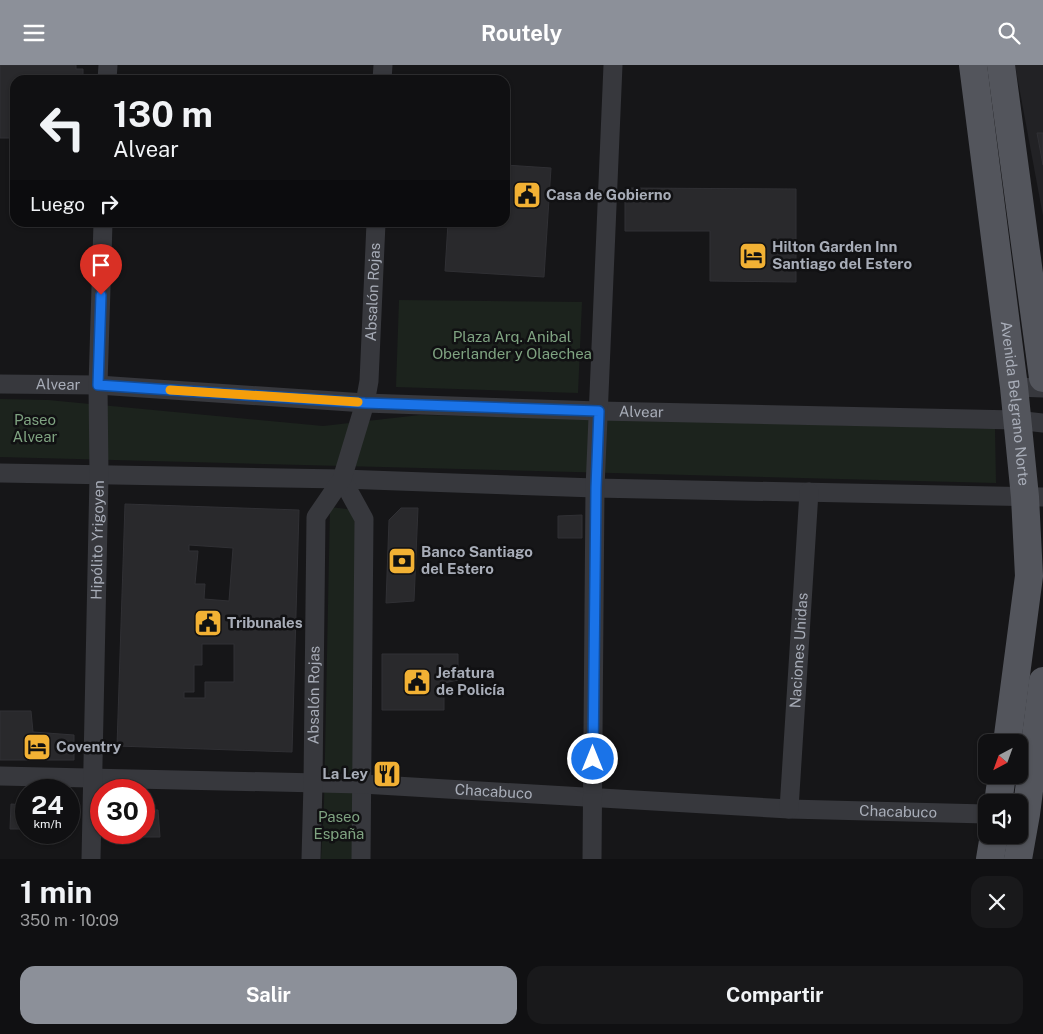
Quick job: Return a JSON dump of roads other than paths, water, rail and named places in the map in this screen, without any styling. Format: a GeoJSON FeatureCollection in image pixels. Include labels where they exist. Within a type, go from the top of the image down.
{"type":"FeatureCollection","features":[{"type":"Feature","properties":{"kind":"main road","name":"Avenida Belgrano Norte"},"geometry":{"type":"LineString","coordinates":[[973,65],[1014,387],[1016,420],[1034,497],[1029,576],[1008,734]]}},
{"type":"Feature","properties":{"kind":"main road","name":"Avenida Belgrano Norte"},"geometry":{"type":"LineString","coordinates":[[1001,65],[1043,378]]}},
{"type":"Feature","properties":{"kind":"main road"},"geometry":{"type":"LineString","coordinates":[[1018,859],[1029,814],[1043,681]]}},
{"type":"Feature","properties":{"kind":"main road"},"geometry":{"type":"LineString","coordinates":[[990,859],[992,844]]}},
{"type":"Feature","properties":{"kind":"street"},"geometry":{"type":"LineString","coordinates":[[592,859],[596,488],[613,65]]}},
{"type":"Feature","properties":{"kind":"street","name":"Hipólito Yrigoyen"},"geometry":{"type":"LineString","coordinates":[[90,859],[99,475],[98,385],[103,227]]}},
{"type":"Feature","properties":{"kind":"street","name":"Absalón Rojas"},"geometry":{"type":"LineString","coordinates":[[311,859],[316,517],[342,479],[365,403],[369,381],[376,227]]}},
{"type":"Feature","properties":{"kind":"street","name":"Alvear"},"geometry":{"type":"LineString","coordinates":[[0,384],[98,385],[365,403],[599,411],[1016,420],[1043,423]]}},
{"type":"Feature","properties":{"kind":"street"},"geometry":{"type":"LineString","coordinates":[[1014,387],[1043,388]]}},
{"type":"Feature","properties":{"kind":"street"},"geometry":{"type":"LineString","coordinates":[[0,473],[342,479],[596,488],[1034,497]]}},
{"type":"Feature","properties":{"kind":"street"},"geometry":{"type":"LineString","coordinates":[[342,479],[364,519],[361,859]]}},
{"type":"Feature","properties":{"kind":"street","name":"Naciones Unidas"},"geometry":{"type":"LineString","coordinates":[[789,809],[810,492]]}},
{"type":"Feature","properties":{"kind":"street","name":"Chacabuco"},"geometry":{"type":"LineString","coordinates":[[0,776],[362,784],[789,809],[978,814]]}},
{"type":"Feature","properties":{"kind":"place","name":"Casa de Gobierno"},"geometry":{"type":"Point","coordinates":[527,195]}},
{"type":"Feature","properties":{"kind":"place","name":"Hilton Garden Inn Santiago del Estero"},"geometry":{"type":"Point","coordinates":[753,256]}},
{"type":"Feature","properties":{"kind":"place","name":"Banco Santiago del Estero"},"geometry":{"type":"Point","coordinates":[402,561]}},
{"type":"Feature","properties":{"kind":"place","name":"Tribunales"},"geometry":{"type":"Point","coordinates":[208,623]}},
{"type":"Feature","properties":{"kind":"place","name":"Jefatura de Policía"},"geometry":{"type":"Point","coordinates":[417,682]}},
{"type":"Feature","properties":{"kind":"place","name":"Coventry"},"geometry":{"type":"Point","coordinates":[37,747]}},
{"type":"Feature","properties":{"kind":"place","name":"La Ley"},"geometry":{"type":"Point","coordinates":[387,774]}},
{"type":"Feature","properties":{"kind":"park label","name":"Plaza Arq. Anibal Oberlander y Olaechea"},"geometry":{"type":"Point","coordinates":[512,346]}},
{"type":"Feature","properties":{"kind":"park label","name":"Paseo Alvear"},"geometry":{"type":"Point","coordinates":[35,428]}},
{"type":"Feature","properties":{"kind":"park label","name":"Paseo España"},"geometry":{"type":"Point","coordinates":[339,826]}}]}
